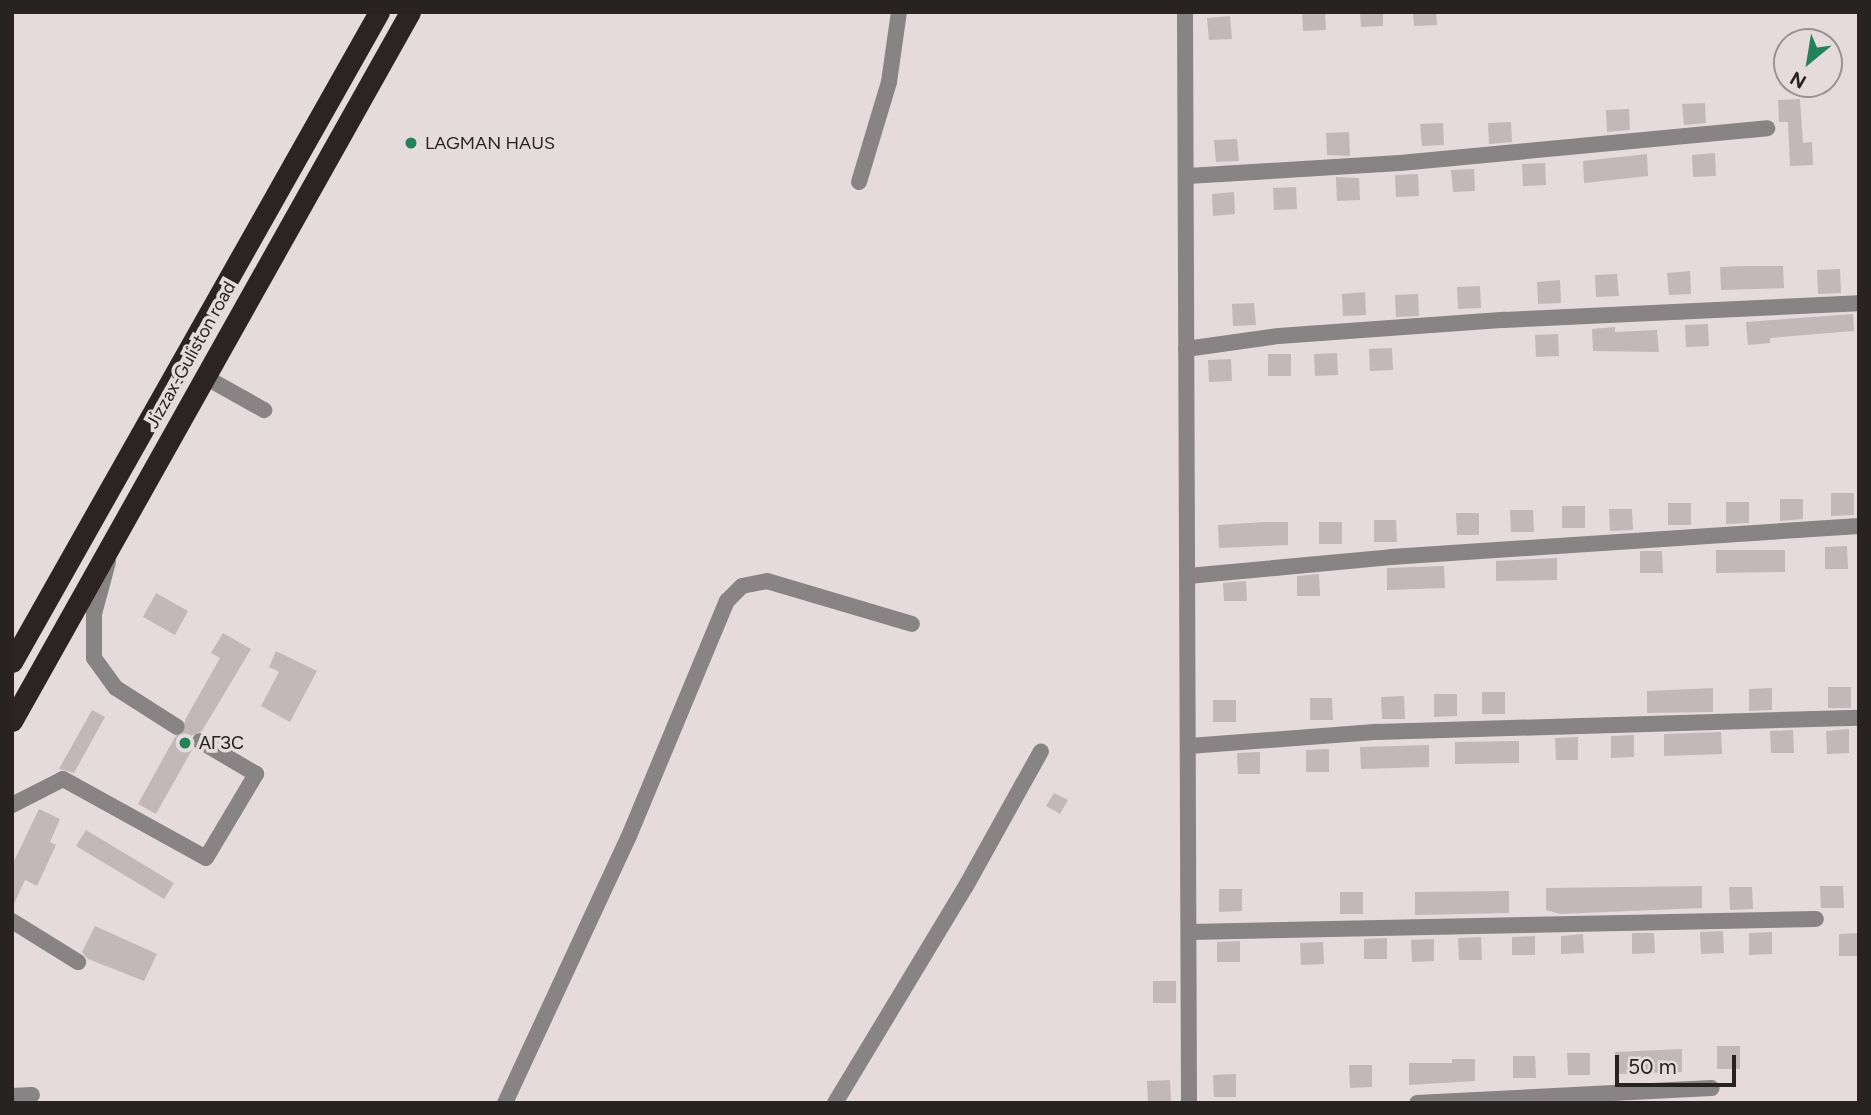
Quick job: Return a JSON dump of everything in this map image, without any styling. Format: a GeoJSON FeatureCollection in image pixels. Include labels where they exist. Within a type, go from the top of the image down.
{"type":"FeatureCollection","features":[{"type":"Feature","properties":{"kind":"highway","name":"Jizzax-Guliston road"},"geometry":{"type":"LineString","coordinates":[[12,662],[379,12]]}},
{"type":"Feature","properties":{"kind":"highway","name":"Jizzax-Guliston road"},"geometry":{"type":"LineString","coordinates":[[12,721],[410,12]]}},
{"type":"Feature","properties":{"kind":"highway"},"geometry":{"type":"LineString","coordinates":[[181,363],[205,377]]}},
{"type":"Feature","properties":{"kind":"street"},"geometry":{"type":"LineString","coordinates":[[859,182],[889,82],[899,12]]}},
{"type":"Feature","properties":{"kind":"street"},"geometry":{"type":"LineString","coordinates":[[1185,12],[1188,176],[1186,349],[1189,1103]]}},
{"type":"Feature","properties":{"kind":"street"},"geometry":{"type":"LineString","coordinates":[[1188,176],[1400,163],[1767,128]]}},
{"type":"Feature","properties":{"kind":"street"},"geometry":{"type":"LineString","coordinates":[[1186,349],[1279,336],[1504,320],[1859,303]]}},
{"type":"Feature","properties":{"kind":"street"},"geometry":{"type":"LineString","coordinates":[[205,377],[264,410]]}},
{"type":"Feature","properties":{"kind":"street"},"geometry":{"type":"LineString","coordinates":[[1188,576],[1391,557],[1859,526]]}},
{"type":"Feature","properties":{"kind":"street"},"geometry":{"type":"LineString","coordinates":[[113,542],[94,614],[93,658],[116,688],[177,727]]}},
{"type":"Feature","properties":{"kind":"street"},"geometry":{"type":"LineString","coordinates":[[505,1103],[629,836],[727,600],[742,586],[767,581],[912,624]]}},
{"type":"Feature","properties":{"kind":"street"},"geometry":{"type":"LineString","coordinates":[[1189,746],[1377,732],[1859,718]]}},
{"type":"Feature","properties":{"kind":"street"},"geometry":{"type":"LineString","coordinates":[[12,805],[63,779],[206,858],[256,774],[200,741]]}},
{"type":"Feature","properties":{"kind":"street"},"geometry":{"type":"LineString","coordinates":[[835,1103],[966,886],[1041,751]]}},
{"type":"Feature","properties":{"kind":"street"},"geometry":{"type":"LineString","coordinates":[[1190,932],[1815,919]]}},
{"type":"Feature","properties":{"kind":"street"},"geometry":{"type":"LineString","coordinates":[[12,920],[78,962]]}},
{"type":"Feature","properties":{"kind":"street"},"geometry":{"type":"LineString","coordinates":[[1417,1103],[1712,1088]]}},
{"type":"Feature","properties":{"kind":"street"},"geometry":{"type":"LineString","coordinates":[[12,1096],[32,1096]]}},
{"type":"Feature","properties":{"kind":"building"},"geometry":{"type":"Polygon","coordinates":[[[1302,12],[1325,12],[1326,30],[1303,31],[1302,12]]]}},
{"type":"Feature","properties":{"kind":"building"},"geometry":{"type":"Polygon","coordinates":[[[1360,12],[1383,12],[1383,26],[1361,27],[1360,12]]]}},
{"type":"Feature","properties":{"kind":"building"},"geometry":{"type":"Polygon","coordinates":[[[1413,12],[1436,12],[1437,25],[1414,26],[1413,12]]]}},
{"type":"Feature","properties":{"kind":"building"},"geometry":{"type":"Polygon","coordinates":[[[1230,16],[1232,39],[1209,40],[1207,18],[1230,16]]]}},
{"type":"Feature","properties":{"kind":"building"},"geometry":{"type":"Polygon","coordinates":[[[1800,99],[1803,143],[1812,142],[1813,165],[1790,166],[1788,122],[1779,122],[1778,100],[1800,99]]]}},
{"type":"Feature","properties":{"kind":"building"},"geometry":{"type":"Polygon","coordinates":[[[1705,103],[1706,123],[1684,125],[1682,104],[1705,103]]]}},
{"type":"Feature","properties":{"kind":"building"},"geometry":{"type":"Polygon","coordinates":[[[1629,109],[1630,130],[1607,132],[1606,110],[1629,109]]]}},
{"type":"Feature","properties":{"kind":"building"},"geometry":{"type":"Polygon","coordinates":[[[1511,122],[1512,142],[1489,144],[1488,123],[1511,122]]]}},
{"type":"Feature","properties":{"kind":"building"},"geometry":{"type":"Polygon","coordinates":[[[1443,123],[1444,145],[1422,146],[1420,124],[1443,123]]]}},
{"type":"Feature","properties":{"kind":"building"},"geometry":{"type":"Polygon","coordinates":[[[1349,132],[1350,156],[1327,155],[1326,133],[1349,132]]]}},
{"type":"Feature","properties":{"kind":"building"},"geometry":{"type":"Polygon","coordinates":[[[1237,139],[1239,161],[1216,162],[1214,140],[1237,139]]]}},
{"type":"Feature","properties":{"kind":"building"},"geometry":{"type":"Polygon","coordinates":[[[1715,153],[1716,176],[1693,177],[1692,155],[1715,153]]]}},
{"type":"Feature","properties":{"kind":"building"},"geometry":{"type":"Polygon","coordinates":[[[1647,154],[1648,176],[1584,183],[1583,161],[1647,154]]]}},
{"type":"Feature","properties":{"kind":"building"},"geometry":{"type":"Polygon","coordinates":[[[1545,163],[1546,185],[1523,186],[1522,164],[1545,163]]]}},
{"type":"Feature","properties":{"kind":"building"},"geometry":{"type":"Polygon","coordinates":[[[1474,169],[1475,191],[1453,192],[1451,170],[1474,169]]]}},
{"type":"Feature","properties":{"kind":"building"},"geometry":{"type":"Polygon","coordinates":[[[1418,174],[1419,196],[1396,197],[1395,175],[1418,174]]]}},
{"type":"Feature","properties":{"kind":"building"},"geometry":{"type":"Polygon","coordinates":[[[1336,177],[1359,178],[1360,200],[1337,201],[1336,177]]]}},
{"type":"Feature","properties":{"kind":"building"},"geometry":{"type":"Polygon","coordinates":[[[1296,187],[1297,209],[1274,210],[1273,188],[1296,187]]]}},
{"type":"Feature","properties":{"kind":"building"},"geometry":{"type":"Polygon","coordinates":[[[1234,192],[1235,214],[1213,216],[1212,194],[1234,192]]]}},
{"type":"Feature","properties":{"kind":"building"},"geometry":{"type":"Polygon","coordinates":[[[1783,266],[1784,288],[1721,290],[1720,267],[1783,266]]]}},
{"type":"Feature","properties":{"kind":"building"},"geometry":{"type":"Polygon","coordinates":[[[1840,269],[1841,293],[1818,294],[1817,270],[1840,269]]]}},
{"type":"Feature","properties":{"kind":"building"},"geometry":{"type":"Polygon","coordinates":[[[1690,271],[1691,294],[1669,295],[1667,273],[1690,271]]]}},
{"type":"Feature","properties":{"kind":"building"},"geometry":{"type":"Polygon","coordinates":[[[1617,274],[1619,296],[1596,297],[1595,275],[1617,274]]]}},
{"type":"Feature","properties":{"kind":"building"},"geometry":{"type":"Polygon","coordinates":[[[1560,280],[1561,303],[1538,304],[1537,282],[1560,280]]]}},
{"type":"Feature","properties":{"kind":"building"},"geometry":{"type":"Polygon","coordinates":[[[1480,286],[1481,308],[1458,309],[1457,287],[1480,286]]]}},
{"type":"Feature","properties":{"kind":"building"},"geometry":{"type":"Polygon","coordinates":[[[1365,292],[1366,315],[1343,316],[1342,294],[1365,292]]]}},
{"type":"Feature","properties":{"kind":"building"},"geometry":{"type":"Polygon","coordinates":[[[1418,294],[1419,316],[1396,317],[1395,295],[1418,294]]]}},
{"type":"Feature","properties":{"kind":"building"},"geometry":{"type":"Polygon","coordinates":[[[1254,303],[1256,325],[1233,326],[1232,304],[1254,303]]]}},
{"type":"Feature","properties":{"kind":"building"},"geometry":{"type":"Polygon","coordinates":[[[1853,314],[1854,331],[1770,338],[1770,343],[1748,345],[1746,322],[1853,314]]]}},
{"type":"Feature","properties":{"kind":"building"},"geometry":{"type":"Polygon","coordinates":[[[1708,324],[1709,346],[1686,347],[1685,325],[1708,324]]]}},
{"type":"Feature","properties":{"kind":"building"},"geometry":{"type":"Polygon","coordinates":[[[1615,327],[1615,332],[1657,330],[1659,352],[1593,351],[1592,329],[1615,327]]]}},
{"type":"Feature","properties":{"kind":"building"},"geometry":{"type":"Polygon","coordinates":[[[1558,334],[1559,356],[1536,357],[1535,335],[1558,334]]]}},
{"type":"Feature","properties":{"kind":"building"},"geometry":{"type":"Polygon","coordinates":[[[1392,348],[1393,370],[1370,371],[1369,349],[1392,348]]]}},
{"type":"Feature","properties":{"kind":"building"},"geometry":{"type":"Polygon","coordinates":[[[1337,353],[1338,375],[1315,376],[1314,354],[1337,353]]]}},
{"type":"Feature","properties":{"kind":"building"},"geometry":{"type":"Polygon","coordinates":[[[1268,354],[1291,354],[1291,376],[1268,376],[1268,354]]]}},
{"type":"Feature","properties":{"kind":"building"},"geometry":{"type":"Polygon","coordinates":[[[1231,359],[1232,381],[1209,382],[1208,360],[1231,359]]]}},
{"type":"Feature","properties":{"kind":"building"},"geometry":{"type":"Polygon","coordinates":[[[1831,493],[1854,493],[1854,515],[1831,516],[1831,493]]]}},
{"type":"Feature","properties":{"kind":"building"},"geometry":{"type":"Polygon","coordinates":[[[1780,499],[1803,499],[1803,519],[1780,521],[1780,499]]]}},
{"type":"Feature","properties":{"kind":"building"},"geometry":{"type":"Polygon","coordinates":[[[1726,502],[1749,502],[1749,523],[1726,524],[1726,502]]]}},
{"type":"Feature","properties":{"kind":"building"},"geometry":{"type":"Polygon","coordinates":[[[1668,503],[1691,503],[1691,525],[1668,525],[1668,503]]]}},
{"type":"Feature","properties":{"kind":"building"},"geometry":{"type":"Polygon","coordinates":[[[1562,506],[1585,506],[1585,528],[1562,528],[1562,506]]]}},
{"type":"Feature","properties":{"kind":"building"},"geometry":{"type":"Polygon","coordinates":[[[1609,509],[1632,509],[1633,530],[1610,531],[1609,509]]]}},
{"type":"Feature","properties":{"kind":"building"},"geometry":{"type":"Polygon","coordinates":[[[1510,510],[1533,510],[1534,532],[1511,532],[1510,510]]]}},
{"type":"Feature","properties":{"kind":"building"},"geometry":{"type":"Polygon","coordinates":[[[1456,513],[1479,513],[1479,535],[1457,535],[1456,513]]]}},
{"type":"Feature","properties":{"kind":"building"},"geometry":{"type":"Polygon","coordinates":[[[1374,520],[1396,520],[1397,542],[1374,542],[1374,520]]]}},
{"type":"Feature","properties":{"kind":"building"},"geometry":{"type":"Polygon","coordinates":[[[1288,522],[1288,545],[1219,548],[1218,525],[1288,522]]]}},
{"type":"Feature","properties":{"kind":"building"},"geometry":{"type":"Polygon","coordinates":[[[1319,522],[1342,522],[1342,544],[1319,544],[1319,522]]]}},
{"type":"Feature","properties":{"kind":"building"},"geometry":{"type":"Polygon","coordinates":[[[1847,546],[1848,569],[1825,569],[1825,547],[1847,546]]]}},
{"type":"Feature","properties":{"kind":"building"},"geometry":{"type":"Polygon","coordinates":[[[1716,550],[1785,550],[1785,572],[1716,573],[1716,550]]]}},
{"type":"Feature","properties":{"kind":"building"},"geometry":{"type":"Polygon","coordinates":[[[1640,551],[1662,551],[1663,573],[1640,573],[1640,551]]]}},
{"type":"Feature","properties":{"kind":"building"},"geometry":{"type":"Polygon","coordinates":[[[1557,558],[1557,580],[1496,581],[1496,561],[1557,558]]]}},
{"type":"Feature","properties":{"kind":"building"},"geometry":{"type":"Polygon","coordinates":[[[1444,566],[1445,588],[1387,590],[1387,568],[1444,566]]]}},
{"type":"Feature","properties":{"kind":"building"},"geometry":{"type":"Polygon","coordinates":[[[1319,574],[1320,596],[1297,596],[1297,576],[1319,574]]]}},
{"type":"Feature","properties":{"kind":"building"},"geometry":{"type":"Polygon","coordinates":[[[1246,581],[1247,601],[1224,601],[1223,583],[1246,581]]]}},
{"type":"Feature","properties":{"kind":"building"},"geometry":{"type":"Polygon","coordinates":[[[156,593],[188,611],[175,635],[143,617],[156,593]]]}},
{"type":"Feature","properties":{"kind":"building"},"geometry":{"type":"Polygon","coordinates":[[[223,633],[251,649],[202,731],[191,736],[193,748],[156,814],[138,804],[175,737],[186,732],[185,720],[220,658],[211,653],[223,633]]]}},
{"type":"Feature","properties":{"kind":"building"},"geometry":{"type":"Polygon","coordinates":[[[276,651],[317,671],[290,722],[261,706],[279,672],[269,667],[276,651]]]}},
{"type":"Feature","properties":{"kind":"building"},"geometry":{"type":"Polygon","coordinates":[[[1828,687],[1851,687],[1851,708],[1828,708],[1828,687]]]}},
{"type":"Feature","properties":{"kind":"building"},"geometry":{"type":"Polygon","coordinates":[[[1713,688],[1713,712],[1647,713],[1647,691],[1713,688]]]}},
{"type":"Feature","properties":{"kind":"building"},"geometry":{"type":"Polygon","coordinates":[[[1772,688],[1772,710],[1749,711],[1749,689],[1772,688]]]}},
{"type":"Feature","properties":{"kind":"building"},"geometry":{"type":"Polygon","coordinates":[[[1482,692],[1505,692],[1505,714],[1482,714],[1482,692]]]}},
{"type":"Feature","properties":{"kind":"building"},"geometry":{"type":"Polygon","coordinates":[[[1434,694],[1457,694],[1457,716],[1434,717],[1434,694]]]}},
{"type":"Feature","properties":{"kind":"building"},"geometry":{"type":"Polygon","coordinates":[[[1404,696],[1405,719],[1382,719],[1381,697],[1404,696]]]}},
{"type":"Feature","properties":{"kind":"building"},"geometry":{"type":"Polygon","coordinates":[[[1310,698],[1332,698],[1333,720],[1310,720],[1310,698]]]}},
{"type":"Feature","properties":{"kind":"building"},"geometry":{"type":"Polygon","coordinates":[[[1213,700],[1236,700],[1236,722],[1213,722],[1213,700]]]}},
{"type":"Feature","properties":{"kind":"building"},"geometry":{"type":"Polygon","coordinates":[[[92,710],[105,717],[74,773],[59,769],[92,710]]]}},
{"type":"Feature","properties":{"kind":"building"},"geometry":{"type":"Polygon","coordinates":[[[1849,729],[1849,753],[1827,754],[1826,731],[1849,729]]]}},
{"type":"Feature","properties":{"kind":"building"},"geometry":{"type":"Polygon","coordinates":[[[1793,730],[1794,753],[1771,753],[1770,731],[1793,730]]]}},
{"type":"Feature","properties":{"kind":"building"},"geometry":{"type":"Polygon","coordinates":[[[1721,732],[1722,754],[1664,756],[1664,734],[1721,732]]]}},
{"type":"Feature","properties":{"kind":"building"},"geometry":{"type":"Polygon","coordinates":[[[1634,735],[1634,757],[1611,758],[1611,736],[1634,735]]]}},
{"type":"Feature","properties":{"kind":"building"},"geometry":{"type":"Polygon","coordinates":[[[1578,737],[1578,760],[1556,760],[1555,738],[1578,737]]]}},
{"type":"Feature","properties":{"kind":"building"},"geometry":{"type":"Polygon","coordinates":[[[1519,741],[1519,763],[1455,764],[1455,742],[1519,741]]]}},
{"type":"Feature","properties":{"kind":"building"},"geometry":{"type":"Polygon","coordinates":[[[1429,745],[1429,767],[1361,769],[1360,747],[1429,745]]]}},
{"type":"Feature","properties":{"kind":"building"},"geometry":{"type":"Polygon","coordinates":[[[1329,749],[1329,772],[1306,772],[1306,750],[1329,749]]]}},
{"type":"Feature","properties":{"kind":"building"},"geometry":{"type":"Polygon","coordinates":[[[1260,752],[1260,774],[1238,774],[1237,753],[1260,752]]]}},
{"type":"Feature","properties":{"kind":"building"},"geometry":{"type":"Polygon","coordinates":[[[1054,793],[1068,800],[1060,814],[1046,806],[1054,793]]]}},
{"type":"Feature","properties":{"kind":"building"},"geometry":{"type":"Polygon","coordinates":[[[39,809],[60,819],[50,842],[56,845],[37,886],[25,880],[12,908],[12,865],[39,809]]]}},
{"type":"Feature","properties":{"kind":"building"},"geometry":{"type":"Polygon","coordinates":[[[86,830],[174,883],[164,899],[76,846],[86,830]]]}},
{"type":"Feature","properties":{"kind":"building"},"geometry":{"type":"Polygon","coordinates":[[[1702,886],[1702,908],[1560,914],[1546,910],[1546,888],[1702,886]]]}},
{"type":"Feature","properties":{"kind":"building"},"geometry":{"type":"Polygon","coordinates":[[[1820,886],[1843,886],[1844,908],[1821,908],[1820,886]]]}},
{"type":"Feature","properties":{"kind":"building"},"geometry":{"type":"Polygon","coordinates":[[[1729,887],[1752,887],[1753,909],[1730,910],[1729,887]]]}},
{"type":"Feature","properties":{"kind":"building"},"geometry":{"type":"Polygon","coordinates":[[[1219,889],[1242,889],[1242,911],[1219,912],[1219,889]]]}},
{"type":"Feature","properties":{"kind":"building"},"geometry":{"type":"Polygon","coordinates":[[[1509,891],[1509,913],[1415,915],[1415,892],[1509,891]]]}},
{"type":"Feature","properties":{"kind":"building"},"geometry":{"type":"Polygon","coordinates":[[[1340,892],[1363,892],[1363,914],[1340,914],[1340,892]]]}},
{"type":"Feature","properties":{"kind":"building"},"geometry":{"type":"Polygon","coordinates":[[[95,926],[157,954],[144,981],[88,959],[82,952],[95,926]]]}},
{"type":"Feature","properties":{"kind":"building"},"geometry":{"type":"Polygon","coordinates":[[[1723,931],[1724,953],[1701,954],[1700,932],[1723,931]]]}},
{"type":"Feature","properties":{"kind":"building"},"geometry":{"type":"Polygon","coordinates":[[[1772,932],[1772,954],[1749,955],[1749,933],[1772,932]]]}},
{"type":"Feature","properties":{"kind":"building"},"geometry":{"type":"Polygon","coordinates":[[[1632,933],[1654,933],[1655,953],[1632,954],[1632,933]]]}},
{"type":"Feature","properties":{"kind":"building"},"geometry":{"type":"Polygon","coordinates":[[[1859,933],[1859,956],[1839,956],[1839,934],[1859,933]]]}},
{"type":"Feature","properties":{"kind":"building"},"geometry":{"type":"Polygon","coordinates":[[[1583,934],[1584,953],[1561,954],[1561,936],[1583,934]]]}},
{"type":"Feature","properties":{"kind":"building"},"geometry":{"type":"Polygon","coordinates":[[[1535,936],[1535,955],[1512,955],[1512,937],[1535,936]]]}},
{"type":"Feature","properties":{"kind":"building"},"geometry":{"type":"Polygon","coordinates":[[[1481,937],[1482,960],[1459,960],[1458,938],[1481,937]]]}},
{"type":"Feature","properties":{"kind":"building"},"geometry":{"type":"Polygon","coordinates":[[[1387,938],[1387,959],[1364,959],[1364,939],[1387,938]]]}},
{"type":"Feature","properties":{"kind":"building"},"geometry":{"type":"Polygon","coordinates":[[[1434,939],[1434,961],[1412,962],[1411,940],[1434,939]]]}},
{"type":"Feature","properties":{"kind":"building"},"geometry":{"type":"Polygon","coordinates":[[[1240,941],[1240,962],[1217,962],[1217,942],[1240,941]]]}},
{"type":"Feature","properties":{"kind":"building"},"geometry":{"type":"Polygon","coordinates":[[[1323,942],[1324,964],[1301,965],[1300,943],[1323,942]]]}},
{"type":"Feature","properties":{"kind":"building"},"geometry":{"type":"Polygon","coordinates":[[[1153,981],[1176,981],[1176,1003],[1153,1003],[1153,981]]]}},
{"type":"Feature","properties":{"kind":"building"},"geometry":{"type":"Polygon","coordinates":[[[1717,1046],[1740,1046],[1740,1069],[1717,1069],[1717,1046]]]}},
{"type":"Feature","properties":{"kind":"building"},"geometry":{"type":"Polygon","coordinates":[[[1682,1049],[1682,1072],[1616,1074],[1615,1052],[1682,1049]]]}},
{"type":"Feature","properties":{"kind":"building"},"geometry":{"type":"Polygon","coordinates":[[[1567,1053],[1590,1053],[1590,1075],[1568,1075],[1567,1053]]]}},
{"type":"Feature","properties":{"kind":"building"},"geometry":{"type":"Polygon","coordinates":[[[1513,1056],[1535,1056],[1536,1078],[1513,1078],[1513,1056]]]}},
{"type":"Feature","properties":{"kind":"building"},"geometry":{"type":"Polygon","coordinates":[[[1452,1059],[1475,1059],[1475,1081],[1409,1085],[1409,1063],[1452,1063],[1452,1059]]]}},
{"type":"Feature","properties":{"kind":"building"},"geometry":{"type":"Polygon","coordinates":[[[1349,1065],[1372,1065],[1372,1087],[1350,1088],[1349,1065]]]}},
{"type":"Feature","properties":{"kind":"building"},"geometry":{"type":"Polygon","coordinates":[[[1236,1074],[1236,1097],[1214,1097],[1213,1075],[1236,1074]]]}},
{"type":"Feature","properties":{"kind":"building"},"geometry":{"type":"Polygon","coordinates":[[[1170,1080],[1171,1103],[1148,1103],[1147,1081],[1170,1080]]]}},
{"type":"Feature","properties":{"kind":"tunnel"},"geometry":{"type":"LineString","coordinates":[[177,727],[200,741]]}},
{"type":"Feature","properties":{"kind":"place","name":"LAGMAN HAUS"},"geometry":{"type":"Point","coordinates":[411,143]}},
{"type":"Feature","properties":{"kind":"place","name":"АГЗС"},"geometry":{"type":"Point","coordinates":[185,743]}}]}
